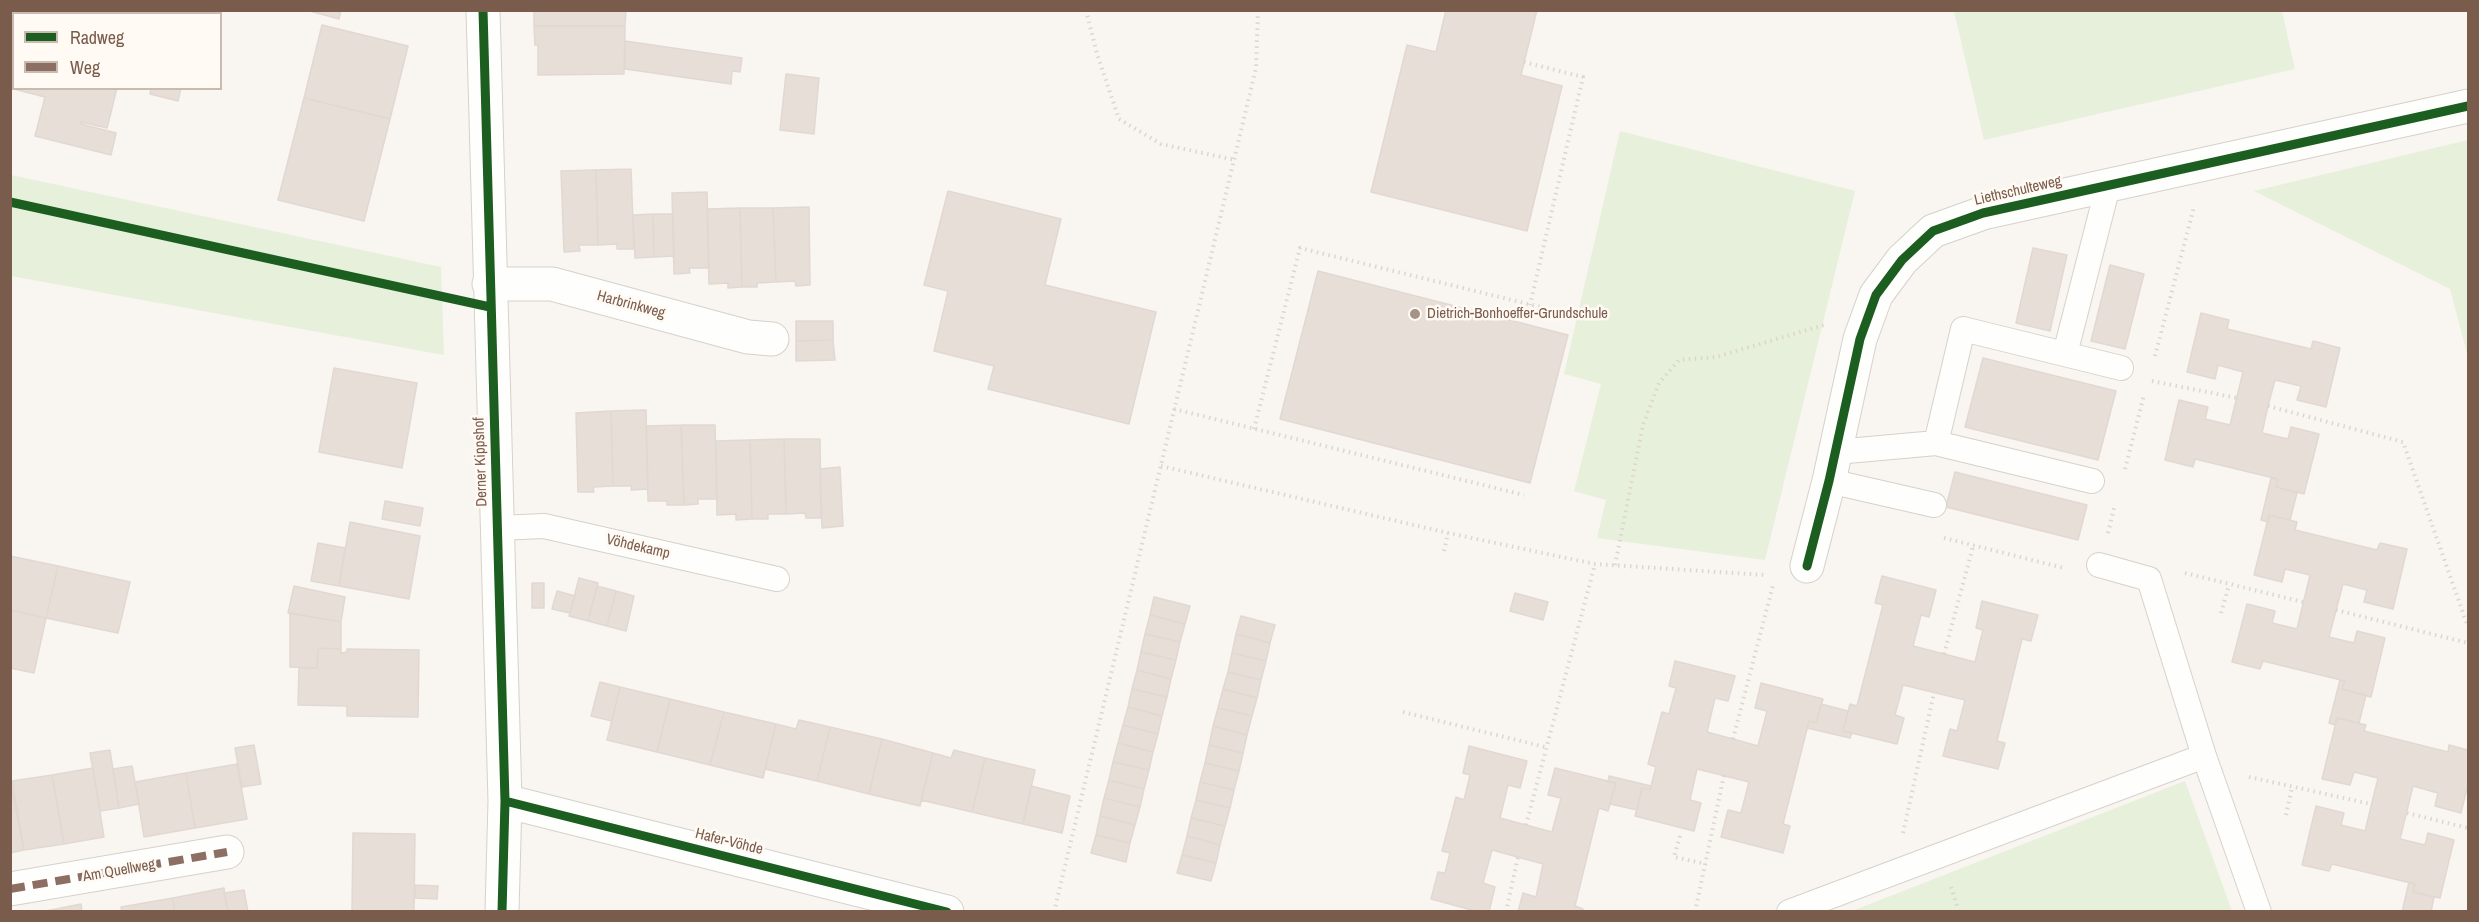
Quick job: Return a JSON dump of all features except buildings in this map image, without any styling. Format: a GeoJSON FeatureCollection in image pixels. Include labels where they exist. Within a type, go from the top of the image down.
{"type":"FeatureCollection","features":[{"type":"Feature","properties":{"kind":"street","name":"Derner Kippshof"},"geometry":{"type":"LineString","coordinates":[[483,10],[505,801],[502,912]]}},
{"type":"Feature","properties":{"kind":"street","name":"Liethschulteweg"},"geometry":{"type":"LineString","coordinates":[[1807,566],[1832,467],[1860,339],[1876,295],[1902,260],[1933,231],[1983,213],[2469,106]]}},
{"type":"Feature","properties":{"kind":"street","name":"Harbrinkweg"},"geometry":{"type":"LineString","coordinates":[[489,284],[552,284],[748,337],[772,339]]}},
{"type":"Feature","properties":{"kind":"street","name":"Hafer-Vöhde"},"geometry":{"type":"LineString","coordinates":[[505,801],[933,910]]}},
{"type":"Feature","properties":{"kind":"street","name":"Am Quellweg"},"geometry":{"type":"LineString","coordinates":[[10,890],[227,852]]}},
{"type":"Feature","properties":{"kind":"lane"},"geometry":{"type":"LineString","coordinates":[[2065,354],[2108,186]]}},
{"type":"Feature","properties":{"kind":"lane"},"geometry":{"type":"LineString","coordinates":[[1936,442],[1963,329],[2121,368]]}},
{"type":"Feature","properties":{"kind":"lane"},"geometry":{"type":"LineString","coordinates":[[1832,467],[1936,442],[2092,481]]}},
{"type":"Feature","properties":{"kind":"lane"},"geometry":{"type":"LineString","coordinates":[[1832,467],[1934,505]]}},
{"type":"Feature","properties":{"kind":"lane","name":"Vöhdekamp"},"geometry":{"type":"LineString","coordinates":[[498,528],[544,526],[777,579]]}},
{"type":"Feature","properties":{"kind":"lane"},"geometry":{"type":"LineString","coordinates":[[2099,566],[2149,579],[2206,762],[2259,912]]}},
{"type":"Feature","properties":{"kind":"lane"},"geometry":{"type":"LineString","coordinates":[[1789,912],[2206,762]]}},
{"type":"Feature","properties":{"kind":"path"},"geometry":{"type":"LineString","coordinates":[[1086,10],[1096,54],[1119,119],[1161,144],[1235,160]]}},
{"type":"Feature","properties":{"kind":"path"},"geometry":{"type":"LineString","coordinates":[[1054,912],[1256,68],[1258,10]]}},
{"type":"Feature","properties":{"kind":"path"},"geometry":{"type":"LineString","coordinates":[[1524,62],[1583,77],[1530,304]]}},
{"type":"Feature","properties":{"kind":"path"},"geometry":{"type":"LineString","coordinates":[[1254,429],[1300,248],[1573,315]]}},
{"type":"Feature","properties":{"kind":"path"},"geometry":{"type":"LineString","coordinates":[[1615,566],[1643,425],[1659,383],[1679,360],[1716,357],[1826,325]]}},
{"type":"Feature","properties":{"kind":"path"},"geometry":{"type":"LineString","coordinates":[[2148,380],[2236,398]]}},
{"type":"Feature","properties":{"kind":"path"},"geometry":{"type":"LineString","coordinates":[[2268,406],[2403,442],[2469,627]]}},
{"type":"Feature","properties":{"kind":"path"},"geometry":{"type":"LineString","coordinates":[[1174,409],[1524,495]]}},
{"type":"Feature","properties":{"kind":"path"},"geometry":{"type":"LineString","coordinates":[[1161,466],[1448,533],[1595,564],[1765,575]]}},
{"type":"Feature","properties":{"kind":"path"},"geometry":{"type":"LineString","coordinates":[[1444,551],[1448,533]]}},
{"type":"Feature","properties":{"kind":"path"},"geometry":{"type":"LineString","coordinates":[[1939,537],[2083,572],[2099,566]]}},
{"type":"Feature","properties":{"kind":"path"},"geometry":{"type":"LineString","coordinates":[[1944,654],[1973,547]]}},
{"type":"Feature","properties":{"kind":"path"},"geometry":{"type":"LineString","coordinates":[[1526,825],[1595,564]]}},
{"type":"Feature","properties":{"kind":"path"},"geometry":{"type":"LineString","coordinates":[[2149,579],[2179,571],[2303,602]]}},
{"type":"Feature","properties":{"kind":"path"},"geometry":{"type":"LineString","coordinates":[[1733,739],[1775,575]]}},
{"type":"Feature","properties":{"kind":"path"},"geometry":{"type":"LineString","coordinates":[[2221,613],[2229,585]]}},
{"type":"Feature","properties":{"kind":"path"},"geometry":{"type":"LineString","coordinates":[[2336,610],[2469,643]]}},
{"type":"Feature","properties":{"kind":"path"},"geometry":{"type":"LineString","coordinates":[[1895,872],[1934,693]]}},
{"type":"Feature","properties":{"kind":"path"},"geometry":{"type":"LineString","coordinates":[[1403,712],[1545,747]]}},
{"type":"Feature","properties":{"kind":"path"},"geometry":{"type":"LineString","coordinates":[[2206,762],[2292,787],[2372,804]]}},
{"type":"Feature","properties":{"kind":"path"},"geometry":{"type":"LineString","coordinates":[[1695,912],[1724,775]]}},
{"type":"Feature","properties":{"kind":"path"},"geometry":{"type":"LineString","coordinates":[[2286,815],[2292,787]]}},
{"type":"Feature","properties":{"kind":"path"},"geometry":{"type":"LineString","coordinates":[[2407,813],[2469,828]]}},
{"type":"Feature","properties":{"kind":"path"},"geometry":{"type":"LineString","coordinates":[[1680,836],[1674,857],[1706,864]]}},
{"type":"Feature","properties":{"kind":"path"},"geometry":{"type":"LineString","coordinates":[[1506,912],[1518,857]]}},
{"type":"Feature","properties":{"kind":"green space"},"geometry":{"type":"Polygon","coordinates":[[[1954,11],[2282,11],[2295,69],[1984,140],[1954,11]]]}},
{"type":"Feature","properties":{"kind":"green space"},"geometry":{"type":"Polygon","coordinates":[[[1620,131],[1855,191],[1765,560],[1597,538],[1606,500],[1574,491],[1601,384],[1564,374],[1620,131]]]}},
{"type":"Feature","properties":{"kind":"green space"},"geometry":{"type":"Polygon","coordinates":[[[2468,140],[2468,357],[2450,289],[2254,191],[2468,140]]]}},
{"type":"Feature","properties":{"kind":"green space"},"geometry":{"type":"Polygon","coordinates":[[[11,175],[441,267],[444,355],[11,276],[11,175]]]}},
{"type":"Feature","properties":{"kind":"green space"},"geometry":{"type":"Polygon","coordinates":[[[2185,781],[2232,911],[1852,911],[2185,781]]]}},
{"type":"Feature","properties":{"kind":"marked path"},"geometry":{"type":"LineString","coordinates":[[10,889],[227,852]]}},
{"type":"Feature","properties":{"kind":"cycle path"},"geometry":{"type":"LineString","coordinates":[[483,10],[505,801],[502,912]]}},
{"type":"Feature","properties":{"kind":"cycle path"},"geometry":{"type":"LineString","coordinates":[[1807,566],[1829,481],[1860,339],[1876,295],[1902,260],[1933,231],[1983,213],[2468,106]]}},
{"type":"Feature","properties":{"kind":"cycle path"},"geometry":{"type":"LineString","coordinates":[[10,202],[490,307]]}},
{"type":"Feature","properties":{"kind":"cycle path"},"geometry":{"type":"LineString","coordinates":[[505,801],[947,912]]}},
{"type":"Feature","properties":{"kind":"place","name":"Dietrich-Bonhoeffer-Grundschule"},"geometry":{"type":"Point","coordinates":[1415,314]}}]}
